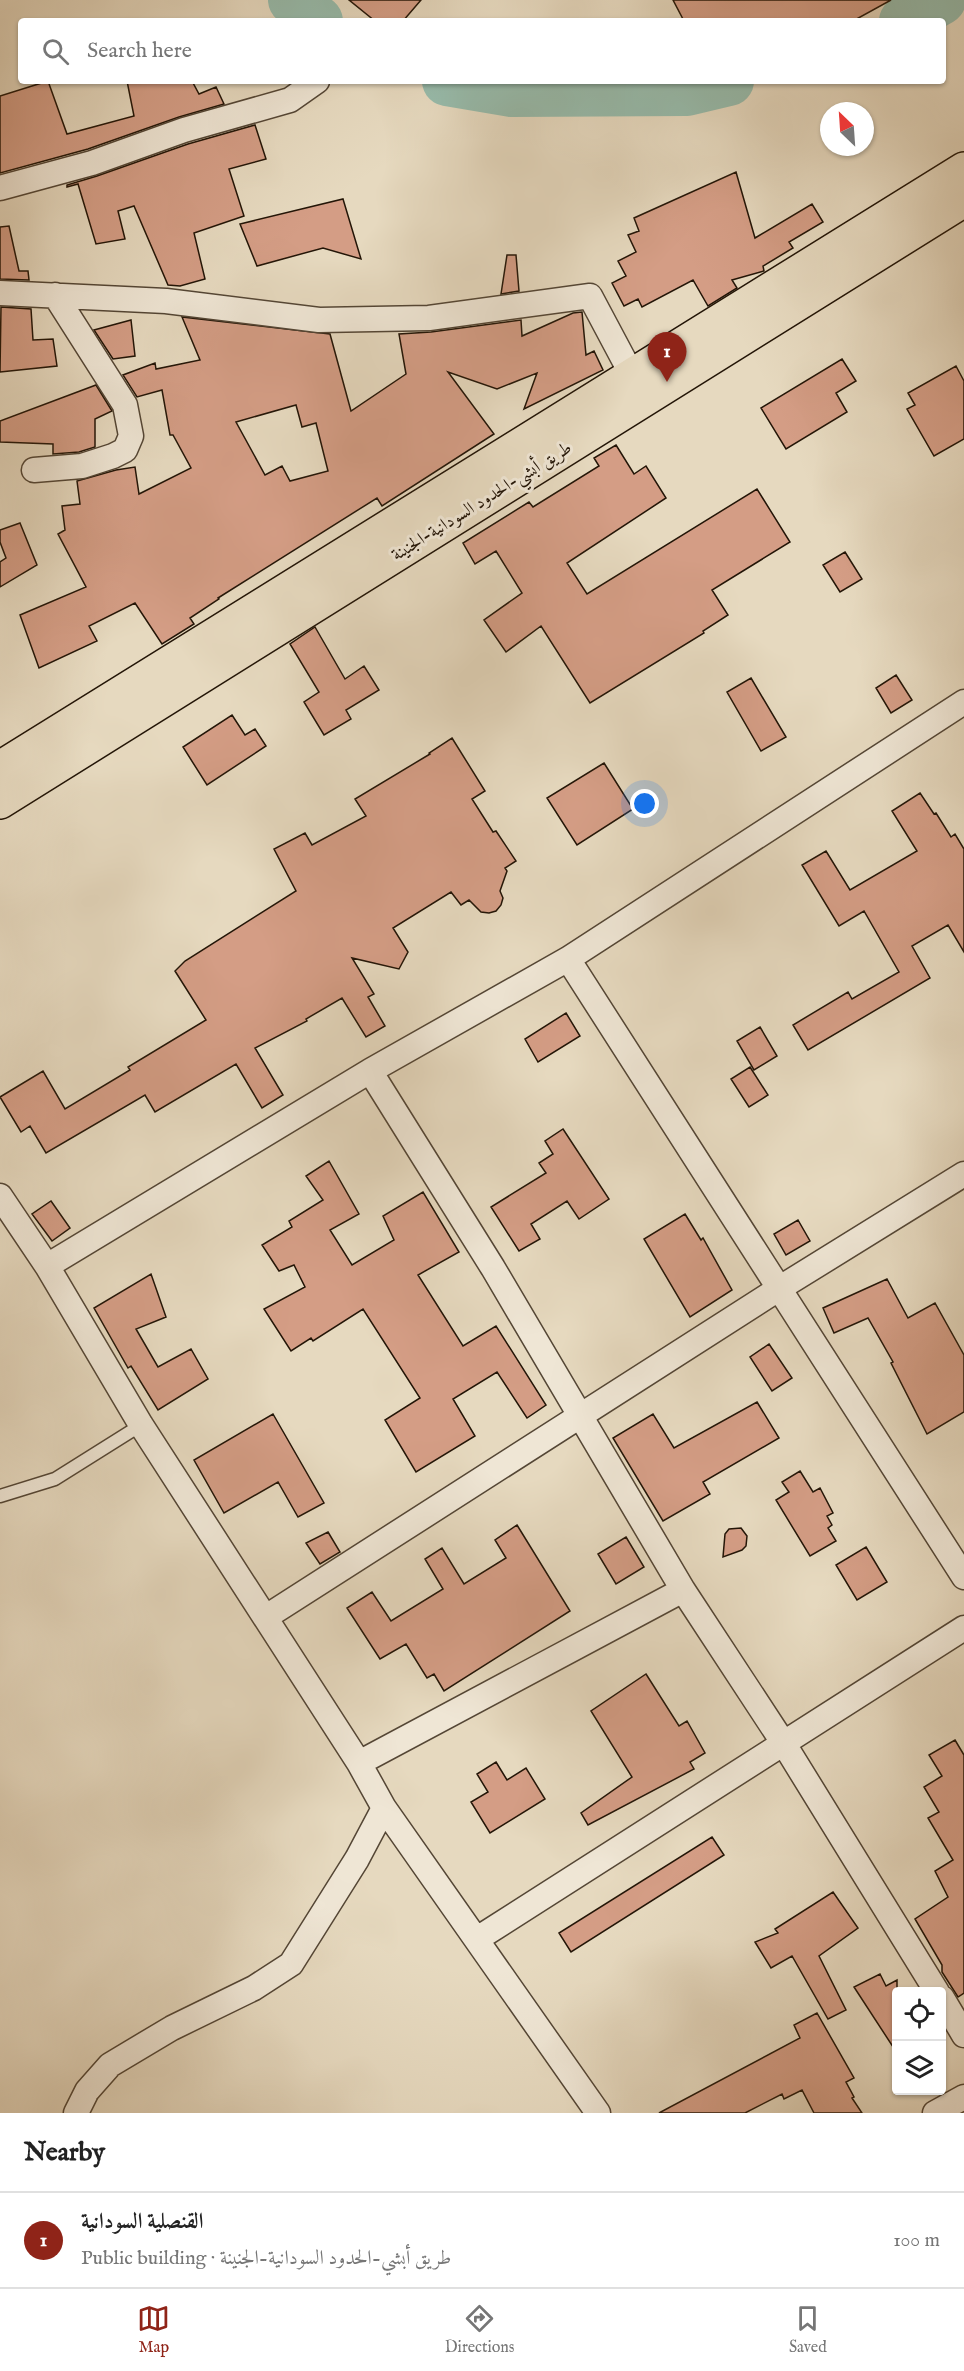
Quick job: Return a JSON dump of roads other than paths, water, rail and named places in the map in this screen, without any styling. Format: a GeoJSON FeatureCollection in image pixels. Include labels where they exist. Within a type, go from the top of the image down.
{"type":"FeatureCollection","features":[{"type":"Feature","properties":{"kind":"highway"},"geometry":{"type":"LineString","coordinates":[[0,768],[386,546],[632,375],[964,169]]}},
{"type":"Feature","properties":{"kind":"highway","name":"طريق أبشي-الحدود السودانية-الجنينة"},"geometry":{"type":"LineString","coordinates":[[0,802],[386,546],[964,200]]}},
{"type":"Feature","properties":{"kind":"street"},"geometry":{"type":"LineString","coordinates":[[0,188],[18,185],[92,163],[184,130],[290,100],[313,84]]}},
{"type":"Feature","properties":{"kind":"street"},"geometry":{"type":"LineString","coordinates":[[0,293],[166,301],[319,320],[429,318],[590,296],[632,375]]}},
{"type":"Feature","properties":{"kind":"street"},"geometry":{"type":"LineString","coordinates":[[34,470],[82,466],[113,456],[125,450],[131,436],[125,405],[54,295]]}},
{"type":"Feature","properties":{"kind":"street"},"geometry":{"type":"LineString","coordinates":[[47,1266],[370,1071],[568,959],[964,702]]}},
{"type":"Feature","properties":{"kind":"street"},"geometry":{"type":"LineString","coordinates":[[568,959],[964,1577]]}},
{"type":"Feature","properties":{"kind":"street"},"geometry":{"type":"LineString","coordinates":[[370,1071],[493,1268],[683,1590],[784,1744],[934,1987]]}},
{"type":"Feature","properties":{"kind":"street"},"geometry":{"type":"LineString","coordinates":[[266,1617],[780,1288],[964,1174]]}},
{"type":"Feature","properties":{"kind":"street"},"geometry":{"type":"LineString","coordinates":[[0,1196],[47,1266],[141,1425],[359,1763],[384,1808],[598,2113]]}},
{"type":"Feature","properties":{"kind":"street"},"geometry":{"type":"LineString","coordinates":[[359,1763],[683,1590]]}},
{"type":"Feature","properties":{"kind":"street"},"geometry":{"type":"LineString","coordinates":[[477,1939],[964,1628]]}},
{"type":"Feature","properties":{"kind":"street"},"geometry":{"type":"LineString","coordinates":[[76,2113],[87,2091],[110,2065],[172,2028],[254,1988],[291,1964],[357,1859],[384,1808]]}},
{"type":"Feature","properties":{"kind":"street"},"geometry":{"type":"LineString","coordinates":[[946,2005],[964,2035]]}},
{"type":"Feature","properties":{"kind":"street"},"geometry":{"type":"LineString","coordinates":[[936,2113],[964,2097]]}},
{"type":"Feature","properties":{"kind":"lane"},"geometry":{"type":"LineString","coordinates":[[0,1496],[55,1479],[141,1425]]}},
{"type":"Feature","properties":{"kind":"waterway"},"geometry":{"type":"LineString","coordinates":[[293,0],[314,18]]}},
{"type":"Feature","properties":{"kind":"waterway"},"geometry":{"type":"LineString","coordinates":[[909,18],[941,0]]}},
{"type":"Feature","properties":{"kind":"waterway"},"geometry":{"type":"LineString","coordinates":[[465,84],[512,92],[687,91],[716,84]]}},
{"type":"Feature","properties":{"kind":"place","name":"القنصلية السودانية"},"geometry":{"type":"Point","coordinates":[667,382]}}]}
